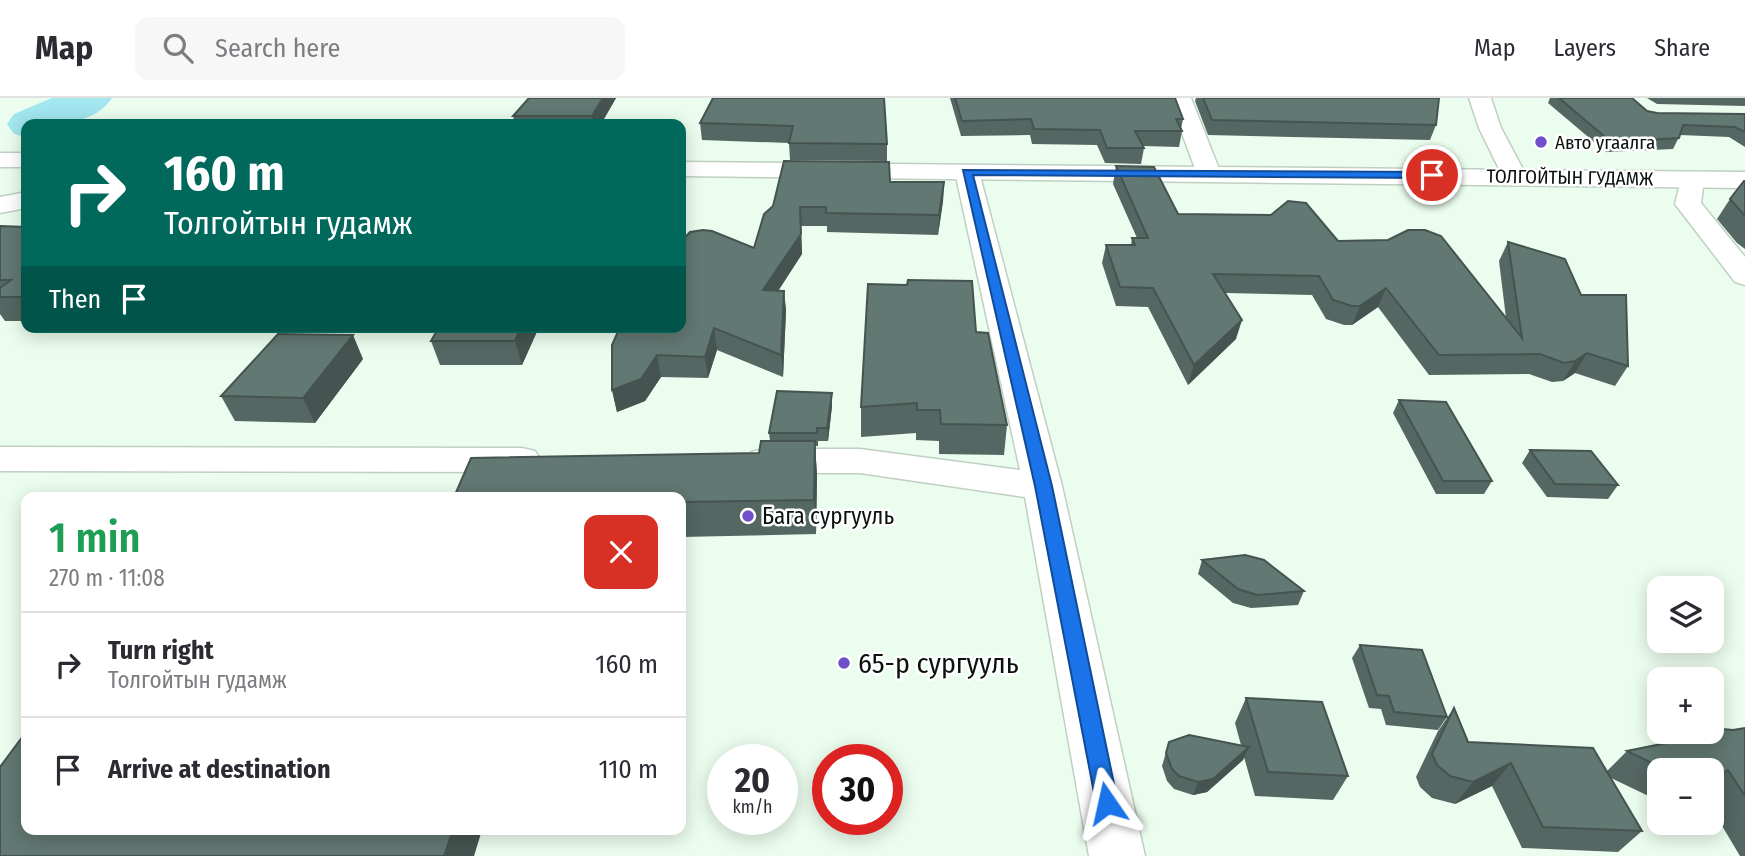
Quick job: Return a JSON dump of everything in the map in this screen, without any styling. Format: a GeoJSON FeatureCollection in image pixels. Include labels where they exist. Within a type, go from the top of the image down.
{"type":"FeatureCollection","features":[{"type":"Feature","properties":{"kind":"street"},"geometry":{"type":"LineString","coordinates":[[1180,98],[1209,174]]}},
{"type":"Feature","properties":{"kind":"street"},"geometry":{"type":"LineString","coordinates":[[1480,98],[1483,120],[1505,154],[1514,176]]}},
{"type":"Feature","properties":{"kind":"street"},"geometry":{"type":"LineString","coordinates":[[0,160],[21,160]]}},
{"type":"Feature","properties":{"kind":"street","name":"ТОЛГОЙТЫН ГУДАМЖ"},"geometry":{"type":"LineString","coordinates":[[686,169],[1745,180]]}},
{"type":"Feature","properties":{"kind":"street"},"geometry":{"type":"LineString","coordinates":[[967,172],[1044,486],[1117,856]]}},
{"type":"Feature","properties":{"kind":"street"},"geometry":{"type":"LineString","coordinates":[[1691,180],[1688,204],[1735,257],[1745,276]]}},
{"type":"Feature","properties":{"kind":"street"},"geometry":{"type":"LineString","coordinates":[[0,205],[21,201]]}},
{"type":"Feature","properties":{"kind":"street"},"geometry":{"type":"LineString","coordinates":[[0,459],[555,460]]}},
{"type":"Feature","properties":{"kind":"street"},"geometry":{"type":"LineString","coordinates":[[735,461],[860,461],[1044,486]]}},
{"type":"Feature","properties":{"kind":"building"},"geometry":{"type":"Polygon","coordinates":[[[529,98],[603,98],[592,116],[513,116],[529,98]]]}},
{"type":"Feature","properties":{"kind":"building"},"geometry":{"type":"Polygon","coordinates":[[[713,98],[884,98],[887,144],[789,143],[793,126],[700,123],[713,98]]]}},
{"type":"Feature","properties":{"kind":"building"},"geometry":{"type":"Polygon","coordinates":[[[955,98],[1175,98],[1183,119],[1176,119],[1182,131],[1135,131],[1144,148],[1107,148],[1100,130],[1034,129],[1031,119],[962,121],[955,98]]]}},
{"type":"Feature","properties":{"kind":"building"},"geometry":{"type":"Polygon","coordinates":[[[1203,98],[1439,98],[1436,125],[1212,120],[1203,98]]]}},
{"type":"Feature","properties":{"kind":"building"},"geometry":{"type":"Polygon","coordinates":[[[1559,98],[1632,98],[1647,111],[1657,113],[1745,114],[1745,132],[1735,127],[1683,125],[1679,138],[1611,142],[1559,98]]]}},
{"type":"Feature","properties":{"kind":"building"},"geometry":{"type":"Polygon","coordinates":[[[784,161],[889,162],[890,182],[944,182],[939,215],[826,213],[826,207],[800,207],[801,234],[763,290],[784,291],[781,355],[714,328],[705,357],[657,355],[641,379],[612,390],[612,345],[617,333],[686,333],[686,236],[690,232],[712,231],[754,248],[764,214],[773,206],[784,161]]]}},
{"type":"Feature","properties":{"kind":"building"},"geometry":{"type":"Polygon","coordinates":[[[1116,166],[1154,167],[1178,214],[1271,215],[1288,201],[1306,203],[1338,241],[1388,240],[1408,230],[1425,230],[1441,236],[1522,338],[1508,242],[1565,259],[1581,295],[1626,295],[1628,366],[1587,353],[1575,361],[1564,363],[1540,354],[1439,355],[1386,288],[1360,306],[1352,306],[1333,300],[1319,276],[1213,274],[1242,320],[1194,365],[1153,288],[1120,287],[1106,245],[1135,245],[1132,238],[1148,238],[1116,166]]]}},
{"type":"Feature","properties":{"kind":"building"},"geometry":{"type":"Polygon","coordinates":[[[1745,181],[1745,216],[1730,199],[1745,181]]]}},
{"type":"Feature","properties":{"kind":"building"},"geometry":{"type":"Polygon","coordinates":[[[0,226],[21,227],[21,297],[0,297],[0,288],[11,280],[0,280],[0,226]]]}},
{"type":"Feature","properties":{"kind":"building"},"geometry":{"type":"Polygon","coordinates":[[[908,280],[972,281],[976,332],[988,333],[1007,425],[941,424],[940,410],[917,410],[917,403],[861,407],[868,284],[907,285],[908,280]]]}},
{"type":"Feature","properties":{"kind":"building"},"geometry":{"type":"Polygon","coordinates":[[[436,333],[518,333],[515,341],[431,341],[436,333]]]}},
{"type":"Feature","properties":{"kind":"building"},"geometry":{"type":"Polygon","coordinates":[[[278,334],[353,335],[303,398],[221,396],[278,334]]]}},
{"type":"Feature","properties":{"kind":"building"},"geometry":{"type":"Polygon","coordinates":[[[777,391],[832,393],[827,428],[817,428],[817,433],[769,433],[777,391]]]}},
{"type":"Feature","properties":{"kind":"building"},"geometry":{"type":"Polygon","coordinates":[[[1399,400],[1446,402],[1492,481],[1443,481],[1399,400]]]}},
{"type":"Feature","properties":{"kind":"building"},"geometry":{"type":"Polygon","coordinates":[[[761,441],[815,441],[814,500],[686,502],[686,492],[456,492],[471,458],[759,453],[761,441]]]}},
{"type":"Feature","properties":{"kind":"building"},"geometry":{"type":"Polygon","coordinates":[[[1530,450],[1591,451],[1618,485],[1555,484],[1530,450]]]}},
{"type":"Feature","properties":{"kind":"building"},"geometry":{"type":"Polygon","coordinates":[[[1245,555],[1264,560],[1304,591],[1257,595],[1238,589],[1202,560],[1245,555]]]}},
{"type":"Feature","properties":{"kind":"building"},"geometry":{"type":"Polygon","coordinates":[[[1360,645],[1422,650],[1447,717],[1394,712],[1389,696],[1377,695],[1360,645]]]}},
{"type":"Feature","properties":{"kind":"building"},"geometry":{"type":"Polygon","coordinates":[[[1246,698],[1322,702],[1348,776],[1268,772],[1246,698]]]}},
{"type":"Feature","properties":{"kind":"building"},"geometry":{"type":"Polygon","coordinates":[[[1454,708],[1468,742],[1593,748],[1642,831],[1543,827],[1511,763],[1473,782],[1450,776],[1437,765],[1432,754],[1454,708]]]}},
{"type":"Feature","properties":{"kind":"building"},"geometry":{"type":"Polygon","coordinates":[[[1745,728],[1745,796],[1728,770],[1724,772],[1724,758],[1647,758],[1647,761],[1627,751],[1662,744],[1724,744],[1724,729],[1745,728]]]}},
{"type":"Feature","properties":{"kind":"building"},"geometry":{"type":"Polygon","coordinates":[[[1189,735],[1249,747],[1213,779],[1198,782],[1179,776],[1172,769],[1166,753],[1169,742],[1189,735]]]}},
{"type":"Feature","properties":{"kind":"building"},"geometry":{"type":"Polygon","coordinates":[[[21,739],[21,835],[451,835],[444,856],[0,856],[0,767],[21,739]]]}},
{"type":"Feature","properties":{"kind":"waterway"},"geometry":{"type":"LineString","coordinates":[[42,119],[90,98]]}},
{"type":"Feature","properties":{"kind":"place","name":"Авто угаалга"},"geometry":{"type":"Point","coordinates":[1541,142]}},
{"type":"Feature","properties":{"kind":"place","name":"Бага сургууль"},"geometry":{"type":"Point","coordinates":[748,516]}},
{"type":"Feature","properties":{"kind":"place","name":"65-р сургууль"},"geometry":{"type":"Point","coordinates":[844,663]}},
{"type":"Feature","properties":{"kind":"route"},"geometry":{"type":"LineString","coordinates":[[1107,803],[1044,486],[967,172],[1432,175]]}}]}
